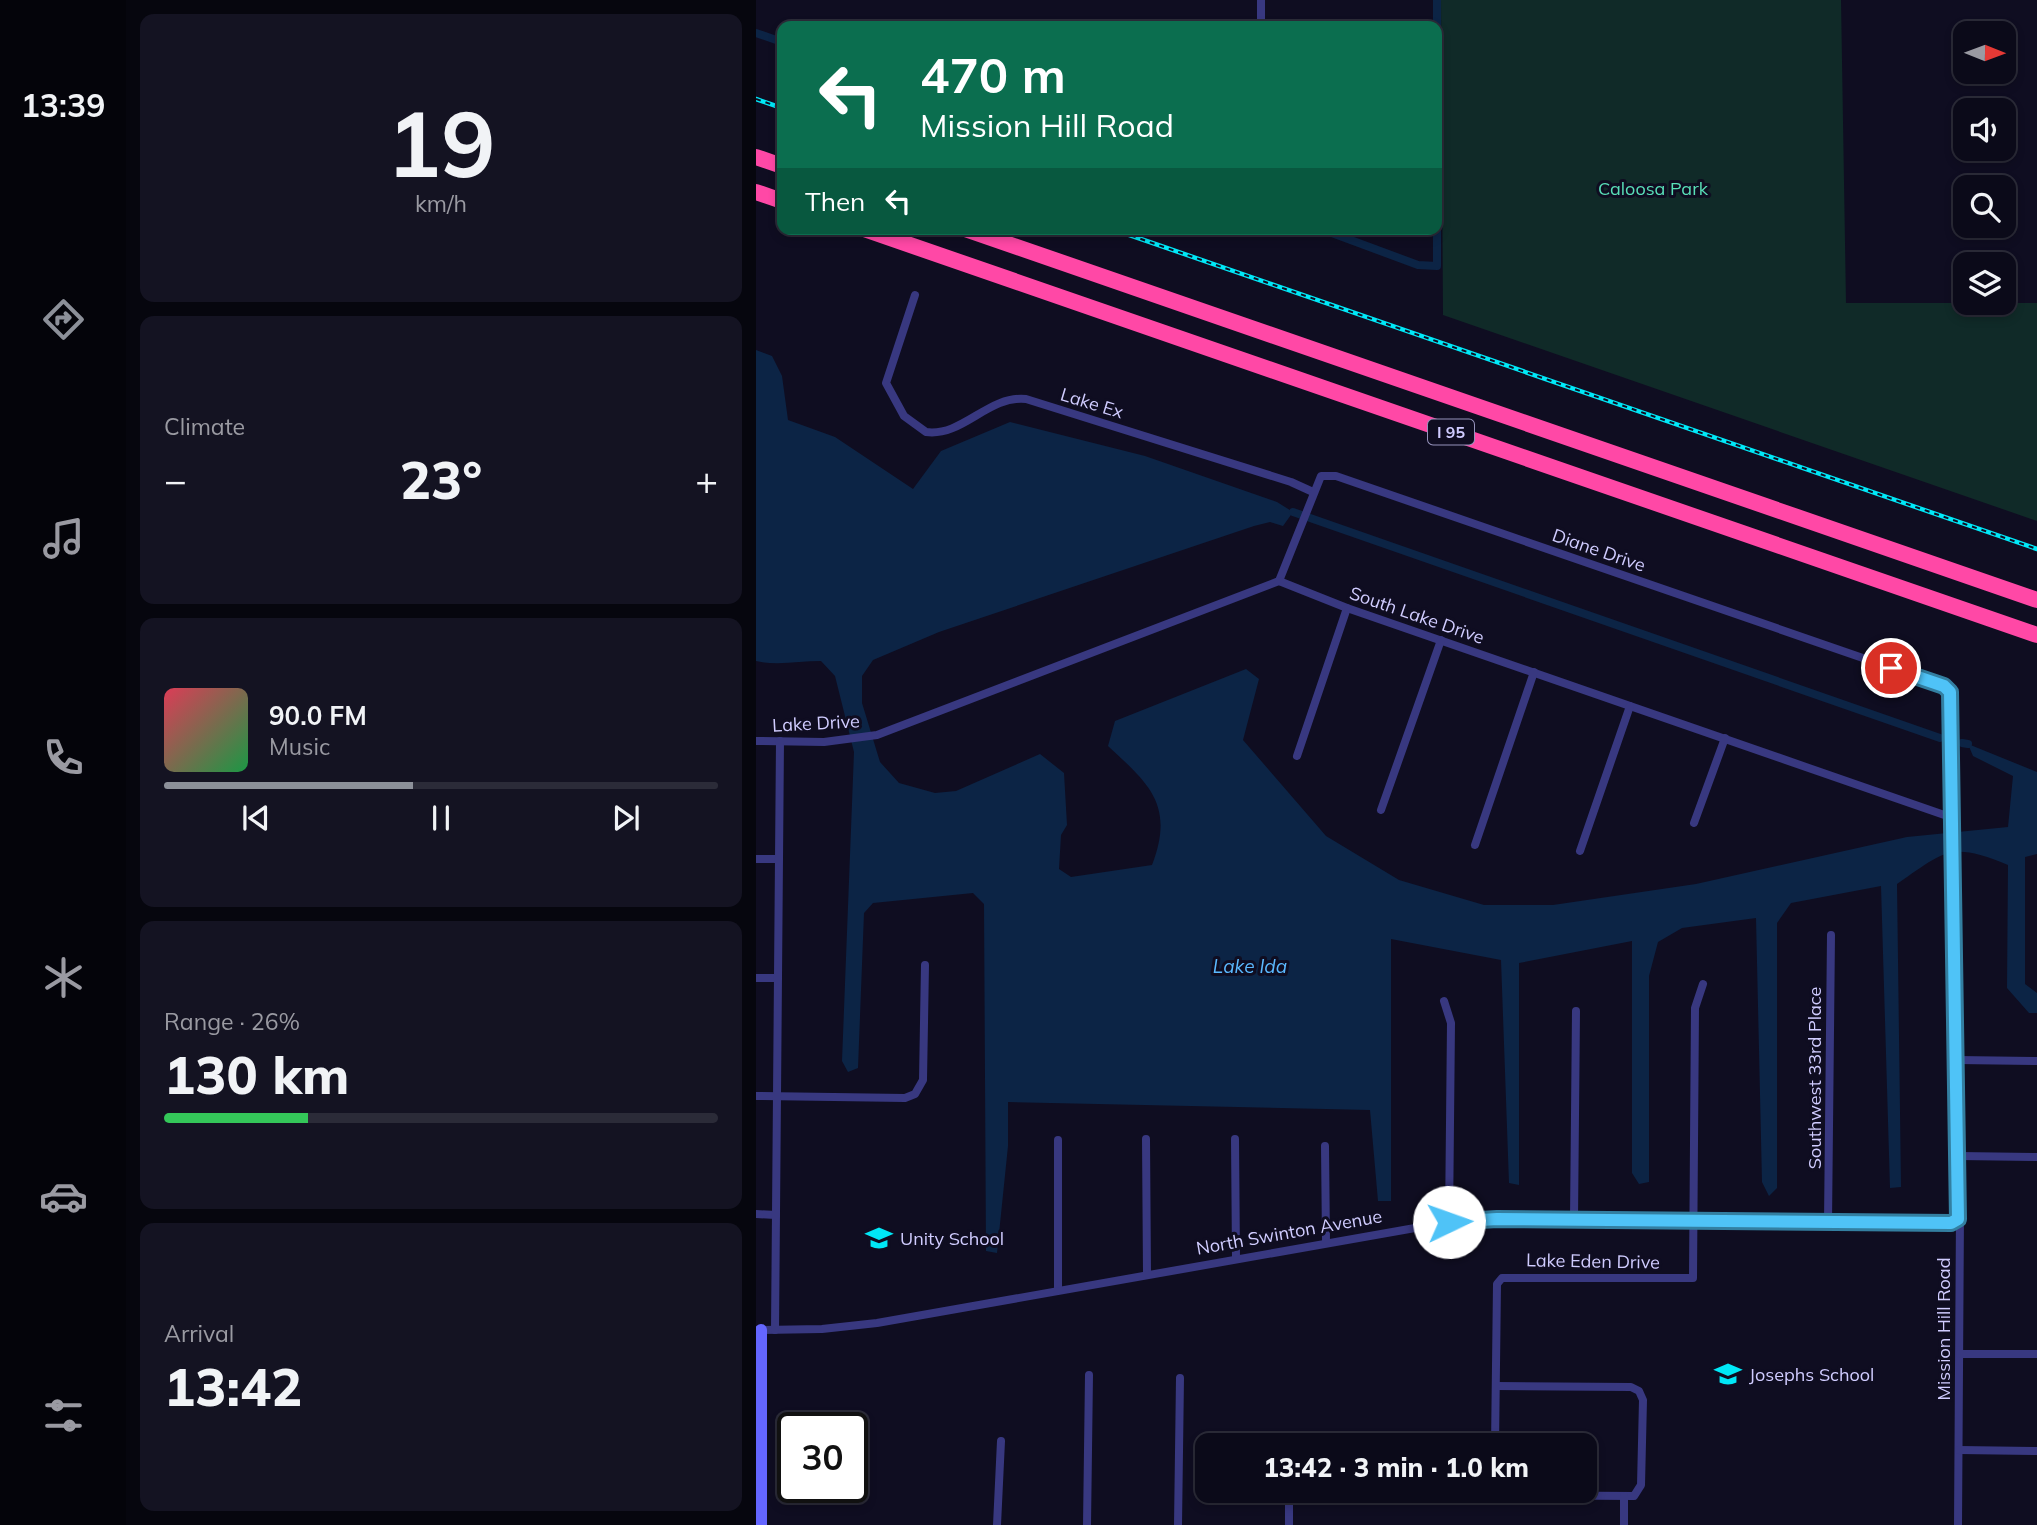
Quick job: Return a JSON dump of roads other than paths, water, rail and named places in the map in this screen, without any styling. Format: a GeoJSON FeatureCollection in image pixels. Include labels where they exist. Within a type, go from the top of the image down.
{"type":"FeatureCollection","features":[{"type":"Feature","properties":{"kind":"highway"},"geometry":{"type":"LineString","coordinates":[[756,157],[777,164]]}},
{"type":"Feature","properties":{"kind":"highway"},"geometry":{"type":"LineString","coordinates":[[756,192],[777,199]]}},
{"type":"Feature","properties":{"kind":"highway","name":"I 95"},"geometry":{"type":"LineString","coordinates":[[881,235],[2037,635]]}},
{"type":"Feature","properties":{"kind":"highway","name":"I 95"},"geometry":{"type":"LineString","coordinates":[[982,235],[2037,600]]}},
{"type":"Feature","properties":{"kind":"street"},"geometry":{"type":"LineString","coordinates":[[1261,0],[1261,21]]}},
{"type":"Feature","properties":{"kind":"street","name":"Lake Ex"},"geometry":{"type":"LineString","coordinates":[[915,295],[886,383],[904,415],[926,432],[947,431],[1006,400],[1026,399],[1291,482],[1314,492]]}},
{"type":"Feature","properties":{"kind":"street","name":"Diane Drive"},"geometry":{"type":"LineString","coordinates":[[1314,492],[1321,477],[1326,474],[1944,686],[1950,692],[1951,713]]}},
{"type":"Feature","properties":{"kind":"street"},"geometry":{"type":"LineString","coordinates":[[1279,581],[1304,524],[1314,492]]}},
{"type":"Feature","properties":{"kind":"street","name":"South Lake Drive"},"geometry":{"type":"LineString","coordinates":[[1279,581],[1347,608],[1953,818]]}},
{"type":"Feature","properties":{"kind":"street","name":"Lake Drive"},"geometry":{"type":"LineString","coordinates":[[756,741],[846,740],[877,735],[1279,581]]}},
{"type":"Feature","properties":{"kind":"street"},"geometry":{"type":"LineString","coordinates":[[1297,756],[1347,608]]}},
{"type":"Feature","properties":{"kind":"street"},"geometry":{"type":"LineString","coordinates":[[1381,810],[1441,640]]}},
{"type":"Feature","properties":{"kind":"street"},"geometry":{"type":"LineString","coordinates":[[1475,845],[1534,672]]}},
{"type":"Feature","properties":{"kind":"street"},"geometry":{"type":"LineString","coordinates":[[1580,851],[1630,706]]}},
{"type":"Feature","properties":{"kind":"street","name":"Mission Hill Road"},"geometry":{"type":"LineString","coordinates":[[1951,713],[1959,1156],[1958,1525]]}},
{"type":"Feature","properties":{"kind":"street"},"geometry":{"type":"LineString","coordinates":[[1694,823],[1725,738]]}},
{"type":"Feature","properties":{"kind":"street"},"geometry":{"type":"LineString","coordinates":[[761,1525],[764,1330],[776,1214],[780,741]]}},
{"type":"Feature","properties":{"kind":"street"},"geometry":{"type":"LineString","coordinates":[[756,859],[779,859]]}},
{"type":"Feature","properties":{"kind":"street","name":"Southwest 33rd Place"},"geometry":{"type":"LineString","coordinates":[[1828,1222],[1831,936]]}},
{"type":"Feature","properties":{"kind":"street"},"geometry":{"type":"LineString","coordinates":[[756,1096],[905,1098],[915,1094],[923,1080],[925,965]]}},
{"type":"Feature","properties":{"kind":"street"},"geometry":{"type":"LineString","coordinates":[[756,978],[778,978]]}},
{"type":"Feature","properties":{"kind":"street"},"geometry":{"type":"LineString","coordinates":[[1695,1220],[1695,1008],[1703,984]]}},
{"type":"Feature","properties":{"kind":"street"},"geometry":{"type":"LineString","coordinates":[[1444,1001],[1451,1023],[1449,1222]]}},
{"type":"Feature","properties":{"kind":"street"},"geometry":{"type":"LineString","coordinates":[[1574,1219],[1576,1011]]}},
{"type":"Feature","properties":{"kind":"street"},"geometry":{"type":"LineString","coordinates":[[1957,1060],[2037,1061]]}},
{"type":"Feature","properties":{"kind":"street"},"geometry":{"type":"LineString","coordinates":[[1146,1139],[1147,1274]]}},
{"type":"Feature","properties":{"kind":"street"},"geometry":{"type":"LineString","coordinates":[[1235,1139],[1236,1258]]}},
{"type":"Feature","properties":{"kind":"street"},"geometry":{"type":"LineString","coordinates":[[1058,1140],[1058,1290]]}},
{"type":"Feature","properties":{"kind":"street"},"geometry":{"type":"LineString","coordinates":[[1325,1146],[1326,1242]]}},
{"type":"Feature","properties":{"kind":"street"},"geometry":{"type":"LineString","coordinates":[[1959,1156],[2037,1157]]}},
{"type":"Feature","properties":{"kind":"street"},"geometry":{"type":"LineString","coordinates":[[756,1214],[776,1214]]}},
{"type":"Feature","properties":{"kind":"street","name":"North Swinton Avenue"},"geometry":{"type":"LineString","coordinates":[[764,1330],[854,1326],[1449,1222],[1574,1219],[1951,1223],[1958,1219]]}},
{"type":"Feature","properties":{"kind":"street","name":"Lake Eden Drive"},"geometry":{"type":"LineString","coordinates":[[1495,1433],[1497,1284],[1502,1278],[1693,1278],[1695,1220]]}},
{"type":"Feature","properties":{"kind":"street"},"geometry":{"type":"LineString","coordinates":[[1960,1353],[2037,1354]]}},
{"type":"Feature","properties":{"kind":"street"},"geometry":{"type":"LineString","coordinates":[[1087,1525],[1089,1375]]}},
{"type":"Feature","properties":{"kind":"street"},"geometry":{"type":"LineString","coordinates":[[1178,1525],[1180,1378]]}},
{"type":"Feature","properties":{"kind":"street"},"geometry":{"type":"LineString","coordinates":[[1496,1386],[1631,1388],[1639,1391],[1643,1400],[1641,1485],[1634,1496],[1597,1496]]}},
{"type":"Feature","properties":{"kind":"street"},"geometry":{"type":"LineString","coordinates":[[997,1525],[1000,1441]]}},
{"type":"Feature","properties":{"kind":"street"},"geometry":{"type":"LineString","coordinates":[[1959,1450],[2037,1451]]}},
{"type":"Feature","properties":{"kind":"street"},"geometry":{"type":"LineString","coordinates":[[1624,1496],[1624,1525]]}},
{"type":"Feature","properties":{"kind":"street"},"geometry":{"type":"LineString","coordinates":[[1289,1503],[1289,1525]]}},
{"type":"Feature","properties":{"kind":"water","name":"Lake Ida"},"geometry":{"type":"Polygon","coordinates":[[[756,350],[772,356],[782,376],[788,420],[835,437],[913,489],[941,451],[1010,422],[1145,456],[1277,502],[1293,512],[1283,526],[1270,522],[1254,526],[939,632],[873,660],[862,676],[862,703],[880,762],[899,783],[935,793],[956,791],[1040,754],[1064,773],[1067,825],[1061,835],[1059,869],[1071,877],[1152,865],[1158,844],[1161,826],[1154,797],[1135,772],[1108,746],[1115,721],[1246,669],[1259,679],[1243,740],[1326,836],[1399,880],[1484,905],[1553,905],[1696,884],[1907,837],[2008,827],[2013,776],[1973,756],[1968,744],[2037,772],[2037,854],[2025,857],[2025,984],[2037,993],[2037,1013],[2029,1013],[2007,988],[2008,865],[1973,853],[1949,853],[1926,864],[1897,884],[1901,1187],[1890,1188],[1881,886],[1791,903],[1777,923],[1777,1188],[1769,1196],[1762,1182],[1756,918],[1682,928],[1658,942],[1649,976],[1649,1182],[1639,1184],[1632,1173],[1632,941],[1519,963],[1519,1185],[1509,1183],[1501,960],[1391,939],[1391,1201],[1378,1201],[1370,1110],[1008,1102],[1008,1146],[997,1253],[986,1251],[984,904],[973,893],[873,903],[864,913],[858,1068],[848,1072],[842,1061],[854,752],[835,676],[821,661],[756,661],[756,350]]]}},
{"type":"Feature","properties":{"kind":"waterway"},"geometry":{"type":"LineString","coordinates":[[1437,0],[1437,21]]}},
{"type":"Feature","properties":{"kind":"waterway"},"geometry":{"type":"LineString","coordinates":[[756,33],[777,40]]}},
{"type":"Feature","properties":{"kind":"waterway"},"geometry":{"type":"LineString","coordinates":[[1337,235],[1418,265],[1437,266],[1437,235]]}},
{"type":"Feature","properties":{"kind":"waterway"},"geometry":{"type":"LineString","coordinates":[[1293,512],[1940,738]]}},
{"type":"Feature","properties":{"kind":"waterway"},"geometry":{"type":"LineString","coordinates":[[1962,743],[1968,744]]}},
{"type":"Feature","properties":{"kind":"railway"},"geometry":{"type":"LineString","coordinates":[[756,99],[777,106]]}},
{"type":"Feature","properties":{"kind":"railway"},"geometry":{"type":"LineString","coordinates":[[1129,235],[2037,549]]}},
{"type":"Feature","properties":{"kind":"place","name":"Unity School"},"geometry":{"type":"Point","coordinates":[879,1238]}},
{"type":"Feature","properties":{"kind":"place","name":"Josephs School"},"geometry":{"type":"Point","coordinates":[1728,1374]}},
{"type":"Feature","properties":{"kind":"park label","name":"Caloosa Park"},"geometry":{"type":"Point","coordinates":[1653,188]}}]}
